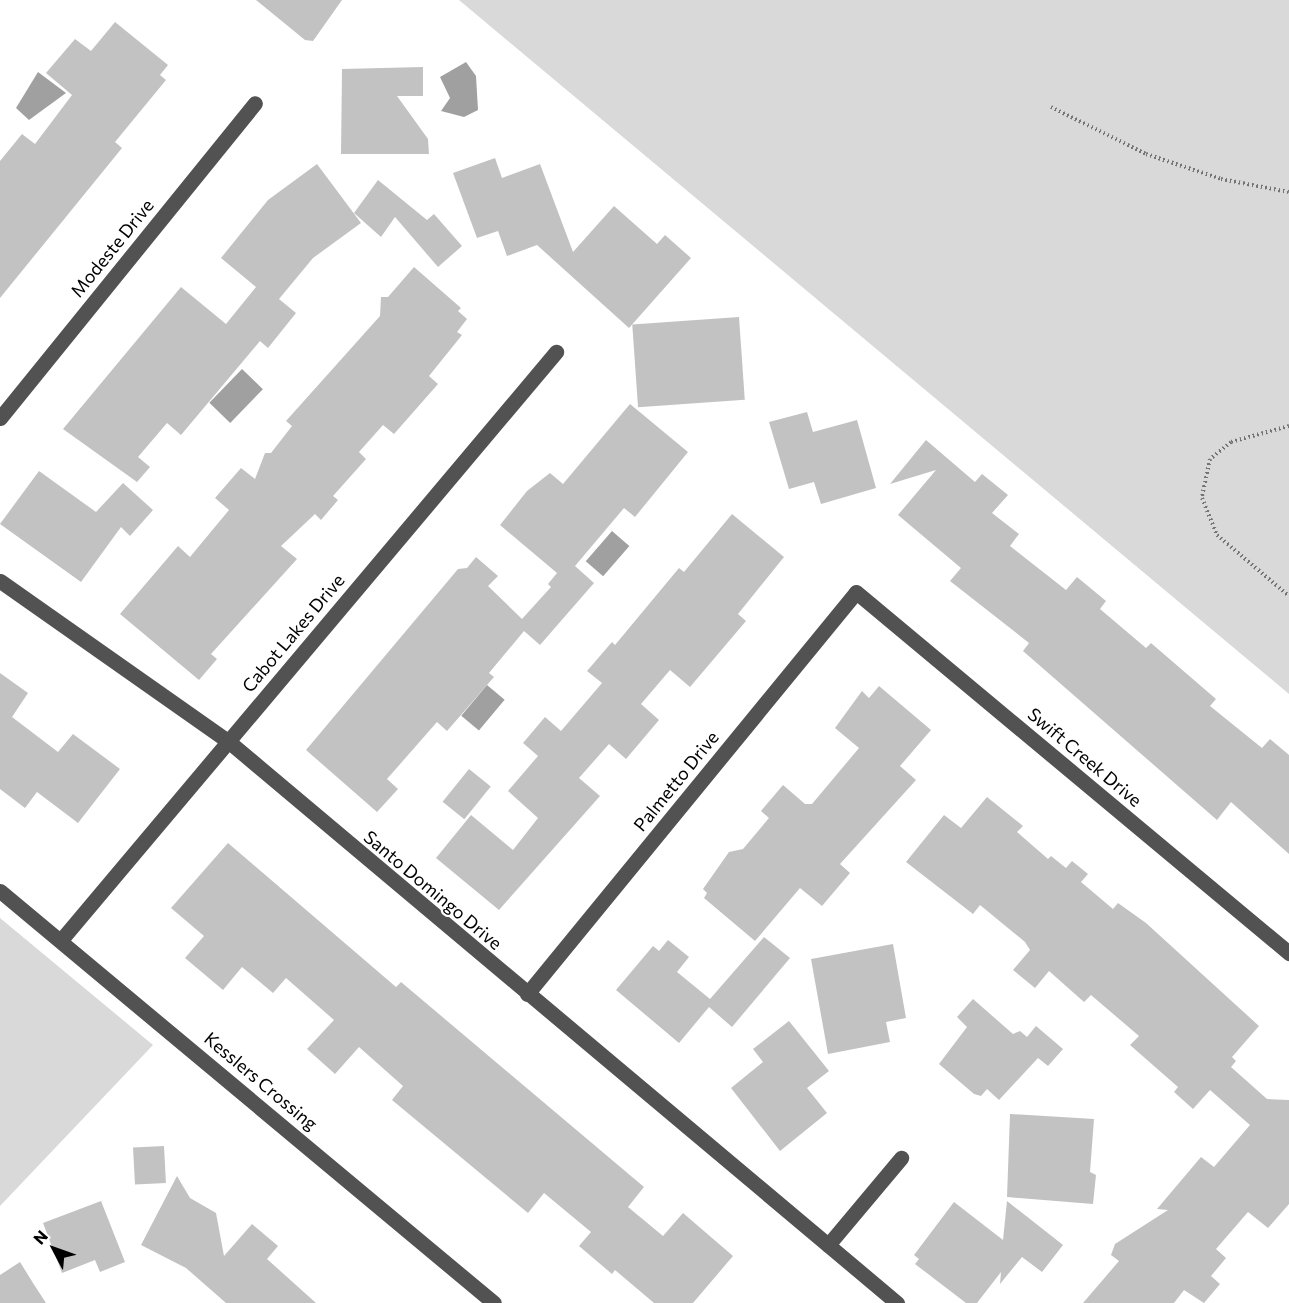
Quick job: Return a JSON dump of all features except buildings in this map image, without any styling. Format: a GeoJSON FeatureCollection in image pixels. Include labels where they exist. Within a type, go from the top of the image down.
{"type":"FeatureCollection","features":[{"type":"Feature","properties":{"kind":"street","name":"Modeste Drive"},"geometry":{"type":"LineString","coordinates":[[0,418],[255,103]]}},
{"type":"Feature","properties":{"kind":"street","name":"Cabot Lakes Drive"},"geometry":{"type":"LineString","coordinates":[[60,940],[556,352]]}},
{"type":"Feature","properties":{"kind":"street","name":"Santo Domingo Drive"},"geometry":{"type":"LineString","coordinates":[[0,581],[228,741],[526,994],[897,1303]]}},
{"type":"Feature","properties":{"kind":"street","name":"Swift Creek Drive"},"geometry":{"type":"LineString","coordinates":[[856,592],[1289,953]]}},
{"type":"Feature","properties":{"kind":"street","name":"Palmetto Drive"},"geometry":{"type":"LineString","coordinates":[[526,994],[856,592]]}},
{"type":"Feature","properties":{"kind":"street","name":"Kesslers Crossing"},"geometry":{"type":"LineString","coordinates":[[0,891],[494,1303]]}},
{"type":"Feature","properties":{"kind":"street"},"geometry":{"type":"LineString","coordinates":[[828,1245],[902,1158]]}},
{"type":"Feature","properties":{"kind":"path"},"geometry":{"type":"LineString","coordinates":[[1051,107],[1146,154],[1221,179],[1289,192]]}},
{"type":"Feature","properties":{"kind":"path"},"geometry":{"type":"LineString","coordinates":[[1289,426],[1231,442],[1210,459],[1202,498],[1217,535],[1289,596]]}},
{"type":"Feature","properties":{"kind":"shaded area"},"geometry":{"type":"Polygon","coordinates":[[[459,0],[1289,0],[1289,694],[459,0]]]}},
{"type":"Feature","properties":{"kind":"shaded area"},"geometry":{"type":"Polygon","coordinates":[[[466,62],[476,76],[478,110],[464,117],[441,111],[450,98],[440,77],[466,62]]]}},
{"type":"Feature","properties":{"kind":"shaded area"},"geometry":{"type":"Polygon","coordinates":[[[38,72],[66,93],[29,120],[16,108],[38,72]]]}},
{"type":"Feature","properties":{"kind":"shaded area"},"geometry":{"type":"Polygon","coordinates":[[[242,369],[263,389],[230,423],[209,403],[242,369]]]}},
{"type":"Feature","properties":{"kind":"shaded area"},"geometry":{"type":"Polygon","coordinates":[[[612,531],[629,546],[603,576],[586,561],[612,531]]]}},
{"type":"Feature","properties":{"kind":"shaded area"},"geometry":{"type":"Polygon","coordinates":[[[487,685],[505,700],[479,730],[461,716],[487,685]]]}},
{"type":"Feature","properties":{"kind":"shaded area"},"geometry":{"type":"Polygon","coordinates":[[[0,918],[153,1045],[0,1206],[0,918]]]}}]}
